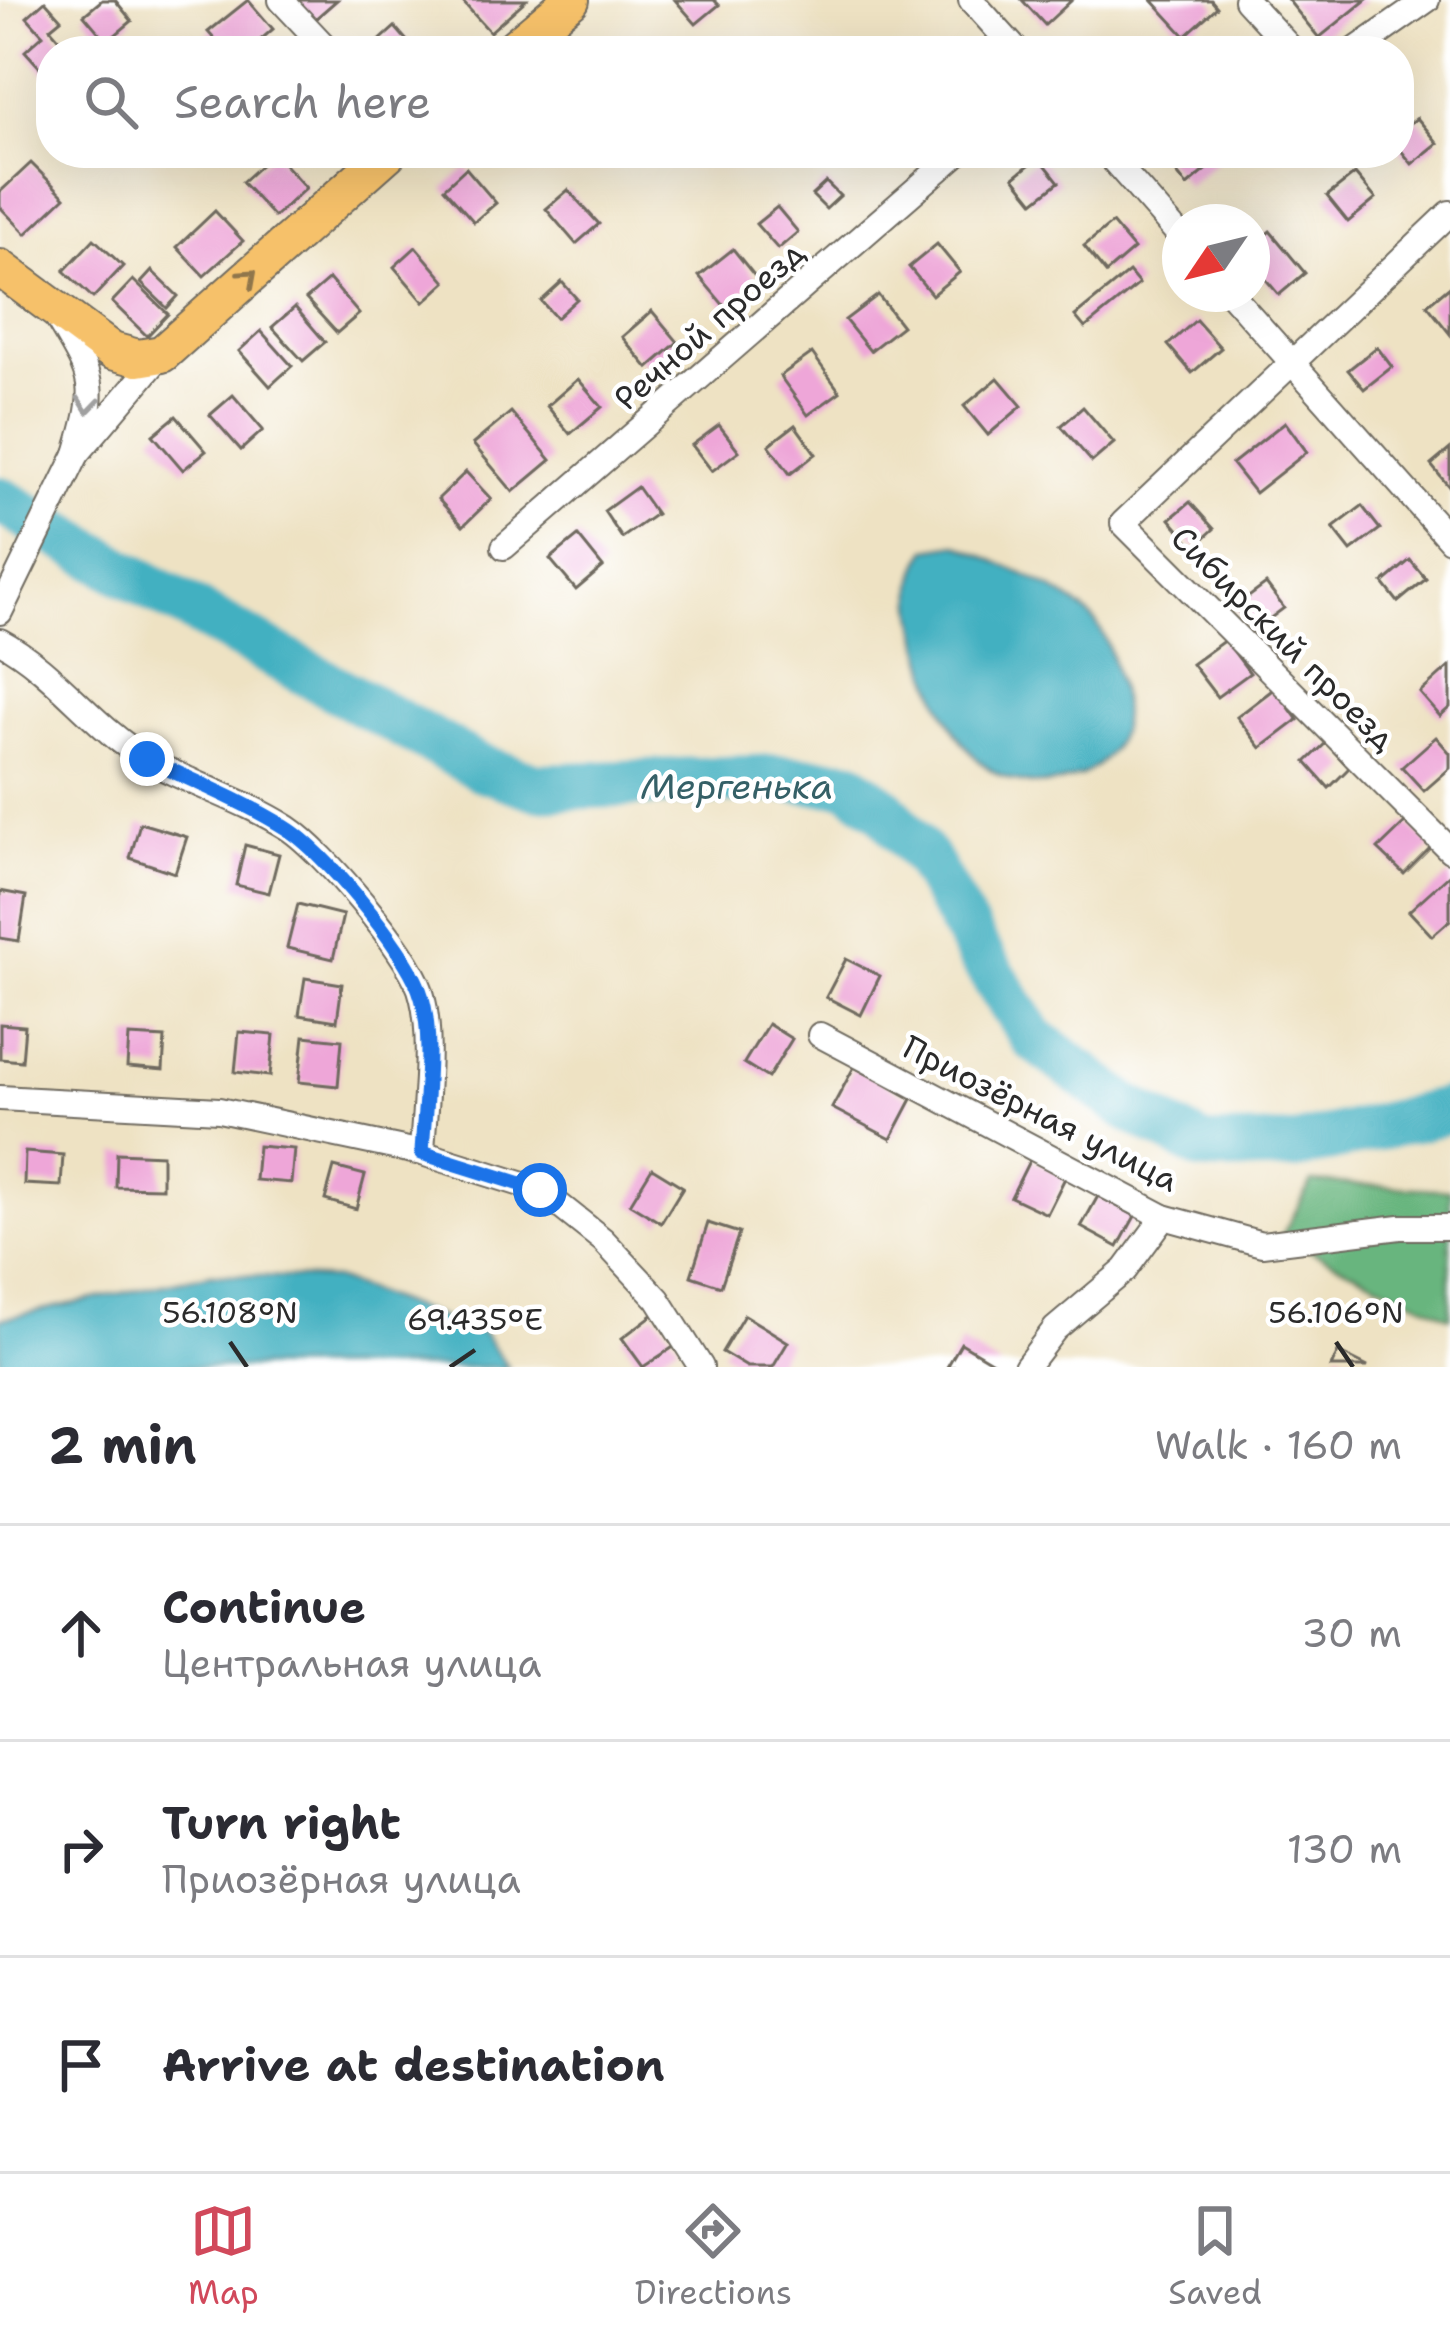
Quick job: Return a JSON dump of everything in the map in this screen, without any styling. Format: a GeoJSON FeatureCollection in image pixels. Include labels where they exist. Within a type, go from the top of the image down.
{"type":"FeatureCollection","features":[{"type":"Feature","properties":{"kind":"main road"},"geometry":{"type":"LineString","coordinates":[[528,36],[571,0]]}},
{"type":"Feature","properties":{"kind":"main road"},"geometry":{"type":"LineString","coordinates":[[0,268],[112,351],[138,358],[162,355],[371,168]]}},
{"type":"Feature","properties":{"kind":"street"},"geometry":{"type":"LineString","coordinates":[[281,0],[315,36]]}},
{"type":"Feature","properties":{"kind":"street"},"geometry":{"type":"LineString","coordinates":[[971,0],[1003,36]]}},
{"type":"Feature","properties":{"kind":"street"},"geometry":{"type":"LineString","coordinates":[[1246,0],[1279,36]]}},
{"type":"Feature","properties":{"kind":"street"},"geometry":{"type":"LineString","coordinates":[[1375,36],[1427,0]]}},
{"type":"Feature","properties":{"kind":"street","name":"Речной проезд"},"geometry":{"type":"LineString","coordinates":[[504,547],[941,168]]}},
{"type":"Feature","properties":{"kind":"street"},"geometry":{"type":"LineString","coordinates":[[1120,168],[1162,216]]}},
{"type":"Feature","properties":{"kind":"street"},"geometry":{"type":"LineString","coordinates":[[1290,362],[1450,213]]}},
{"type":"Feature","properties":{"kind":"street"},"geometry":{"type":"LineString","coordinates":[[1,611],[77,454],[92,406],[89,377],[46,300]]}},
{"type":"Feature","properties":{"kind":"street"},"geometry":{"type":"LineString","coordinates":[[1247,312],[1450,540]]}},
{"type":"Feature","properties":{"kind":"street"},"geometry":{"type":"LineString","coordinates":[[77,454],[162,355]]}},
{"type":"Feature","properties":{"kind":"street","name":"Сибирский проезд"},"geometry":{"type":"LineString","coordinates":[[1290,362],[1123,523],[1450,850]]}},
{"type":"Feature","properties":{"kind":"street"},"geometry":{"type":"LineString","coordinates":[[0,641],[29,656],[89,716],[147,759],[290,829],[338,874],[376,920],[420,989],[426,1038],[422,1153]]}},
{"type":"Feature","properties":{"kind":"street","name":"Приозёрная улица"},"geometry":{"type":"LineString","coordinates":[[820,1035],[1164,1217],[1262,1244],[1400,1227],[1450,1228]]}},
{"type":"Feature","properties":{"kind":"street"},"geometry":{"type":"LineString","coordinates":[[0,1098],[218,1110],[422,1153],[540,1190],[603,1240],[658,1299],[701,1367]]}},
{"type":"Feature","properties":{"kind":"street"},"geometry":{"type":"LineString","coordinates":[[1026,1367],[1055,1329],[1125,1270],[1164,1217]]}},
{"type":"Feature","properties":{"kind":"green space"},"geometry":{"type":"Polygon","coordinates":[[[1312,1182],[1450,1190],[1450,1317],[1281,1237],[1312,1182]]]}},
{"type":"Feature","properties":{"kind":"water"},"geometry":{"type":"Polygon","coordinates":[[[957,544],[1057,592],[1087,613],[1102,632],[1123,709],[1116,741],[1094,768],[1061,782],[1025,783],[1007,778],[977,759],[954,729],[922,648],[914,589],[928,549],[957,544]]]}},
{"type":"Feature","properties":{"kind":"water"},"geometry":{"type":"Polygon","coordinates":[[[211,1274],[335,1279],[483,1333],[508,1367],[0,1367],[0,1319],[211,1274]]]}},
{"type":"Feature","properties":{"kind":"building"},"geometry":{"type":"Polygon","coordinates":[[[102,0],[115,0],[132,21],[114,36],[102,36],[84,15],[102,0]]]}},
{"type":"Feature","properties":{"kind":"building"},"geometry":{"type":"Polygon","coordinates":[[[248,0],[273,29],[265,36],[212,36],[208,32],[248,0]]]}},
{"type":"Feature","properties":{"kind":"building"},"geometry":{"type":"Polygon","coordinates":[[[297,0],[337,0],[314,20],[297,0]]]}},
{"type":"Feature","properties":{"kind":"building"},"geometry":{"type":"Polygon","coordinates":[[[461,0],[526,0],[490,32],[461,0]]]}},
{"type":"Feature","properties":{"kind":"building"},"geometry":{"type":"Polygon","coordinates":[[[675,0],[714,0],[719,5],[696,24],[675,0]]]}},
{"type":"Feature","properties":{"kind":"building"},"geometry":{"type":"Polygon","coordinates":[[[1022,0],[1072,0],[1045,25],[1022,0]]]}},
{"type":"Feature","properties":{"kind":"building"},"geometry":{"type":"Polygon","coordinates":[[[1152,0],[1211,0],[1217,7],[1185,36],[1152,0]]]}},
{"type":"Feature","properties":{"kind":"building"},"geometry":{"type":"Polygon","coordinates":[[[1288,0],[1366,0],[1321,36],[1288,0]]]}},
{"type":"Feature","properties":{"kind":"building"},"geometry":{"type":"Polygon","coordinates":[[[45,1],[61,19],[50,28],[57,36],[42,36],[27,17],[45,1]]]}},
{"type":"Feature","properties":{"kind":"building"},"geometry":{"type":"Polygon","coordinates":[[[36,41],[36,63],[25,51],[36,41]]]}},
{"type":"Feature","properties":{"kind":"building"},"geometry":{"type":"Polygon","coordinates":[[[1417,118],[1438,143],[1414,162],[1417,118]]]}},
{"type":"Feature","properties":{"kind":"building"},"geometry":{"type":"Polygon","coordinates":[[[31,163],[65,197],[26,234],[0,207],[0,192],[31,163]]]}},
{"type":"Feature","properties":{"kind":"building"},"geometry":{"type":"Polygon","coordinates":[[[257,168],[288,168],[306,188],[274,217],[242,182],[257,168]]]}},
{"type":"Feature","properties":{"kind":"building"},"geometry":{"type":"Polygon","coordinates":[[[466,168],[496,203],[474,222],[444,188],[466,168]]]}},
{"type":"Feature","properties":{"kind":"building"},"geometry":{"type":"Polygon","coordinates":[[[1025,168],[1048,168],[1059,182],[1034,202],[1014,177],[1025,168]]]}},
{"type":"Feature","properties":{"kind":"building"},"geometry":{"type":"Polygon","coordinates":[[[1173,168],[1209,168],[1187,186],[1173,168]]]}},
{"type":"Feature","properties":{"kind":"building"},"geometry":{"type":"Polygon","coordinates":[[[1355,174],[1376,199],[1348,222],[1327,196],[1355,174]]]}},
{"type":"Feature","properties":{"kind":"building"},"geometry":{"type":"Polygon","coordinates":[[[826,182],[840,196],[826,209],[812,195],[826,182]]]}},
{"type":"Feature","properties":{"kind":"building"},"geometry":{"type":"Polygon","coordinates":[[[568,190],[599,224],[576,244],[546,209],[568,190]]]}},
{"type":"Feature","properties":{"kind":"building"},"geometry":{"type":"Polygon","coordinates":[[[777,207],[798,232],[778,249],[756,224],[777,207]]]}},
{"type":"Feature","properties":{"kind":"building"},"geometry":{"type":"Polygon","coordinates":[[[215,211],[243,241],[204,276],[177,247],[215,211]]]}},
{"type":"Feature","properties":{"kind":"building"},"geometry":{"type":"Polygon","coordinates":[[[1112,223],[1134,249],[1106,273],[1084,246],[1112,223]]]}},
{"type":"Feature","properties":{"kind":"building"},"geometry":{"type":"Polygon","coordinates":[[[1270,231],[1305,273],[1279,295],[1270,284],[1270,231]]]}},
{"type":"Feature","properties":{"kind":"building"},"geometry":{"type":"Polygon","coordinates":[[[94,239],[123,266],[93,298],[64,271],[94,239]]]}},
{"type":"Feature","properties":{"kind":"building"},"geometry":{"type":"Polygon","coordinates":[[[937,244],[960,272],[932,295],[909,267],[937,244]]]}},
{"type":"Feature","properties":{"kind":"building"},"geometry":{"type":"Polygon","coordinates":[[[416,247],[446,282],[424,302],[394,267],[416,247]]]}},
{"type":"Feature","properties":{"kind":"building"},"geometry":{"type":"Polygon","coordinates":[[[733,249],[758,280],[725,307],[699,276],[733,249]]]}},
{"type":"Feature","properties":{"kind":"building"},"geometry":{"type":"Polygon","coordinates":[[[152,271],[178,296],[167,308],[141,283],[152,271]]]}},
{"type":"Feature","properties":{"kind":"building"},"geometry":{"type":"Polygon","coordinates":[[[1129,272],[1139,284],[1085,328],[1075,316],[1129,272]]]}},
{"type":"Feature","properties":{"kind":"building"},"geometry":{"type":"Polygon","coordinates":[[[329,279],[359,314],[337,333],[306,299],[329,279]]]}},
{"type":"Feature","properties":{"kind":"building"},"geometry":{"type":"Polygon","coordinates":[[[133,280],[168,314],[147,336],[112,302],[133,280]]]}},
{"type":"Feature","properties":{"kind":"building"},"geometry":{"type":"Polygon","coordinates":[[[562,282],[577,299],[556,318],[541,301],[562,282]]]}},
{"type":"Feature","properties":{"kind":"building"},"geometry":{"type":"Polygon","coordinates":[[[1450,286],[1450,334],[1427,305],[1450,286]]]}},
{"type":"Feature","properties":{"kind":"building"},"geometry":{"type":"Polygon","coordinates":[[[878,295],[902,326],[870,351],[845,320],[878,295]]]}},
{"type":"Feature","properties":{"kind":"building"},"geometry":{"type":"Polygon","coordinates":[[[295,307],[325,342],[303,361],[272,327],[295,307]]]}},
{"type":"Feature","properties":{"kind":"building"},"geometry":{"type":"Polygon","coordinates":[[[652,311],[678,342],[648,368],[622,337],[652,311]]]}},
{"type":"Feature","properties":{"kind":"building"},"geometry":{"type":"Polygon","coordinates":[[[1196,320],[1221,348],[1192,373],[1168,345],[1196,320]]]}},
{"type":"Feature","properties":{"kind":"building"},"geometry":{"type":"Polygon","coordinates":[[[261,331],[292,366],[270,386],[239,351],[261,331]]]}},
{"type":"Feature","properties":{"kind":"building"},"geometry":{"type":"Polygon","coordinates":[[[1377,347],[1392,367],[1364,389],[1348,370],[1377,347]]]}},
{"type":"Feature","properties":{"kind":"building"},"geometry":{"type":"Polygon","coordinates":[[[812,353],[840,392],[808,415],[780,376],[812,353]]]}},
{"type":"Feature","properties":{"kind":"building"},"geometry":{"type":"Polygon","coordinates":[[[998,378],[1022,406],[988,435],[964,406],[998,378]]]}},
{"type":"Feature","properties":{"kind":"building"},"geometry":{"type":"Polygon","coordinates":[[[578,379],[602,407],[570,434],[547,406],[578,379]]]}},
{"type":"Feature","properties":{"kind":"building"},"geometry":{"type":"Polygon","coordinates":[[[233,395],[263,430],[241,450],[210,415],[233,395]]]}},
{"type":"Feature","properties":{"kind":"building"},"geometry":{"type":"Polygon","coordinates":[[[1083,407],[1114,443],[1092,462],[1061,426],[1083,407]]]}},
{"type":"Feature","properties":{"kind":"building"},"geometry":{"type":"Polygon","coordinates":[[[511,412],[551,460],[513,492],[473,444],[511,412]]]}},
{"type":"Feature","properties":{"kind":"building"},"geometry":{"type":"Polygon","coordinates":[[[176,416],[206,451],[183,470],[153,435],[176,416]]]}},
{"type":"Feature","properties":{"kind":"building"},"geometry":{"type":"Polygon","coordinates":[[[1285,422],[1307,452],[1255,493],[1232,464],[1285,422]]]}},
{"type":"Feature","properties":{"kind":"building"},"geometry":{"type":"Polygon","coordinates":[[[719,425],[739,451],[712,471],[692,445],[719,425]]]}},
{"type":"Feature","properties":{"kind":"building"},"geometry":{"type":"Polygon","coordinates":[[[795,425],[816,454],[790,474],[769,445],[795,425]]]}},
{"type":"Feature","properties":{"kind":"building"},"geometry":{"type":"Polygon","coordinates":[[[1450,449],[1450,488],[1431,465],[1450,449]]]}},
{"type":"Feature","properties":{"kind":"building"},"geometry":{"type":"Polygon","coordinates":[[[466,472],[491,499],[463,526],[438,499],[466,472]]]}},
{"type":"Feature","properties":{"kind":"building"},"geometry":{"type":"Polygon","coordinates":[[[637,487],[656,514],[622,538],[604,511],[637,487]]]}},
{"type":"Feature","properties":{"kind":"building"},"geometry":{"type":"Polygon","coordinates":[[[1190,502],[1214,529],[1194,547],[1170,519],[1190,502]]]}},
{"type":"Feature","properties":{"kind":"building"},"geometry":{"type":"Polygon","coordinates":[[[1362,506],[1380,529],[1351,551],[1333,528],[1362,506]]]}},
{"type":"Feature","properties":{"kind":"building"},"geometry":{"type":"Polygon","coordinates":[[[578,536],[603,567],[576,590],[550,559],[578,536]]]}},
{"type":"Feature","properties":{"kind":"building"},"geometry":{"type":"Polygon","coordinates":[[[1410,560],[1426,579],[1398,602],[1383,583],[1410,560]]]}},
{"type":"Feature","properties":{"kind":"building"},"geometry":{"type":"Polygon","coordinates":[[[1266,584],[1284,608],[1253,631],[1235,607],[1266,584]]]}},
{"type":"Feature","properties":{"kind":"building"},"geometry":{"type":"Polygon","coordinates":[[[1225,640],[1250,673],[1217,697],[1192,664],[1225,640]]]}},
{"type":"Feature","properties":{"kind":"building"},"geometry":{"type":"Polygon","coordinates":[[[1450,666],[1450,707],[1440,716],[1420,693],[1450,666]]]}},
{"type":"Feature","properties":{"kind":"building"},"geometry":{"type":"Polygon","coordinates":[[[1275,688],[1298,720],[1261,748],[1237,717],[1275,688]]]}},
{"type":"Feature","properties":{"kind":"building"},"geometry":{"type":"Polygon","coordinates":[[[1436,737],[1450,753],[1450,768],[1424,791],[1402,767],[1436,737]]]}},
{"type":"Feature","properties":{"kind":"building"},"geometry":{"type":"Polygon","coordinates":[[[1326,743],[1349,768],[1329,788],[1306,762],[1326,743]]]}},
{"type":"Feature","properties":{"kind":"building"},"geometry":{"type":"Polygon","coordinates":[[[1406,822],[1431,847],[1404,874],[1378,849],[1406,822]]]}},
{"type":"Feature","properties":{"kind":"building"},"geometry":{"type":"Polygon","coordinates":[[[140,823],[187,837],[175,873],[130,858],[140,823]]]}},
{"type":"Feature","properties":{"kind":"building"},"geometry":{"type":"Polygon","coordinates":[[[245,845],[279,854],[269,893],[236,885],[245,845]]]}},
{"type":"Feature","properties":{"kind":"building"},"geometry":{"type":"Polygon","coordinates":[[[1450,874],[1450,920],[1432,936],[1409,911],[1450,874]]]}},
{"type":"Feature","properties":{"kind":"building"},"geometry":{"type":"Polygon","coordinates":[[[0,891],[26,896],[19,941],[0,938],[0,891]]]}},
{"type":"Feature","properties":{"kind":"building"},"geometry":{"type":"Polygon","coordinates":[[[298,904],[343,915],[333,959],[287,948],[298,904]]]}},
{"type":"Feature","properties":{"kind":"building"},"geometry":{"type":"Polygon","coordinates":[[[846,959],[880,976],[861,1015],[826,997],[846,959]]]}},
{"type":"Feature","properties":{"kind":"building"},"geometry":{"type":"Polygon","coordinates":[[[305,978],[342,984],[337,1021],[299,1015],[305,978]]]}},
{"type":"Feature","properties":{"kind":"building"},"geometry":{"type":"Polygon","coordinates":[[[0,1024],[25,1026],[22,1061],[0,1059],[0,1024]]]}},
{"type":"Feature","properties":{"kind":"building"},"geometry":{"type":"Polygon","coordinates":[[[768,1024],[792,1039],[768,1078],[744,1063],[768,1024]]]}},
{"type":"Feature","properties":{"kind":"building"},"geometry":{"type":"Polygon","coordinates":[[[239,1032],[274,1035],[270,1076],[235,1072],[239,1032]]]}},
{"type":"Feature","properties":{"kind":"building"},"geometry":{"type":"Polygon","coordinates":[[[129,1036],[165,1038],[163,1070],[127,1067],[129,1036]]]}},
{"type":"Feature","properties":{"kind":"building"},"geometry":{"type":"Polygon","coordinates":[[[304,1036],[342,1040],[338,1086],[299,1082],[304,1036]]]}},
{"type":"Feature","properties":{"kind":"building"},"geometry":{"type":"Polygon","coordinates":[[[854,1067],[912,1099],[891,1139],[832,1108],[854,1067]]]}},
{"type":"Feature","properties":{"kind":"building"},"geometry":{"type":"Polygon","coordinates":[[[258,1146],[294,1149],[291,1183],[255,1180],[258,1146]]]}},
{"type":"Feature","properties":{"kind":"building"},"geometry":{"type":"Polygon","coordinates":[[[25,1152],[63,1155],[61,1186],[24,1184],[25,1152]]]}},
{"type":"Feature","properties":{"kind":"building"},"geometry":{"type":"Polygon","coordinates":[[[117,1153],[162,1155],[162,1188],[116,1187],[117,1153]]]}},
{"type":"Feature","properties":{"kind":"building"},"geometry":{"type":"Polygon","coordinates":[[[1030,1159],[1066,1176],[1047,1214],[1011,1197],[1030,1159]]]}},
{"type":"Feature","properties":{"kind":"building"},"geometry":{"type":"Polygon","coordinates":[[[334,1167],[365,1175],[356,1209],[325,1200],[334,1167]]]}},
{"type":"Feature","properties":{"kind":"building"},"geometry":{"type":"Polygon","coordinates":[[[652,1168],[683,1187],[661,1223],[630,1204],[652,1168]]]}},
{"type":"Feature","properties":{"kind":"building"},"geometry":{"type":"Polygon","coordinates":[[[1098,1196],[1135,1216],[1118,1247],[1081,1227],[1098,1196]]]}},
{"type":"Feature","properties":{"kind":"building"},"geometry":{"type":"Polygon","coordinates":[[[708,1223],[739,1233],[721,1286],[691,1276],[708,1223]]]}},
{"type":"Feature","properties":{"kind":"building"},"geometry":{"type":"Polygon","coordinates":[[[655,1313],[678,1344],[643,1367],[622,1338],[655,1313]]]}},
{"type":"Feature","properties":{"kind":"building"},"geometry":{"type":"Polygon","coordinates":[[[744,1315],[788,1342],[773,1367],[747,1367],[722,1352],[744,1315]]]}},
{"type":"Feature","properties":{"kind":"building"},"geometry":{"type":"Polygon","coordinates":[[[961,1343],[1001,1367],[947,1367],[961,1343]]]}},
{"type":"Feature","properties":{"kind":"building"},"geometry":{"type":"Polygon","coordinates":[[[1338,1352],[1368,1367],[1331,1367],[1338,1352]]]}},
{"type":"Feature","properties":{"kind":"waterway","name":"Мергенька"},"geometry":{"type":"LineString","coordinates":[[0,500],[479,767],[537,787],[777,778],[848,783],[885,810],[926,859],[1033,1038],[1125,1106],[1203,1148],[1295,1147],[1450,1110]]}},
{"type":"Feature","properties":{"kind":"route"},"geometry":{"type":"LineString","coordinates":[[147,759],[290,829],[338,874],[376,920],[420,989],[426,1038],[422,1153],[540,1190]]}}]}
